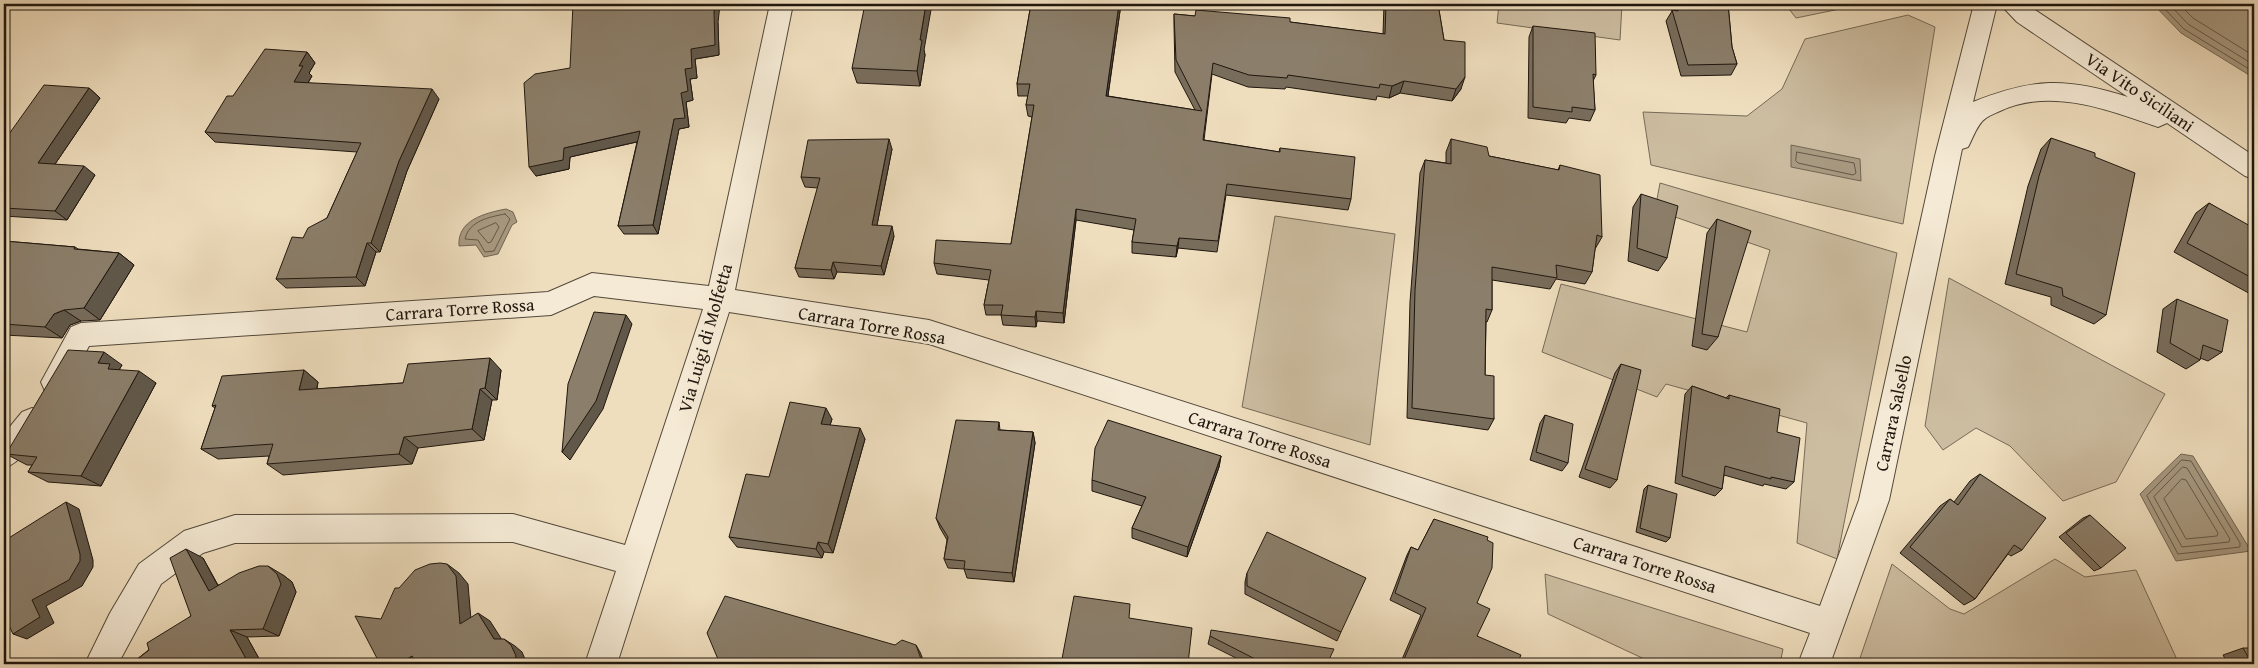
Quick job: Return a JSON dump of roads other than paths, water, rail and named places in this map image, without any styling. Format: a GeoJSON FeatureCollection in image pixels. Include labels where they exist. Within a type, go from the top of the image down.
{"type":"FeatureCollection","features":[{"type":"Feature","properties":{"kind":"street","name":"Via Luigi di Molfetta"},"geometry":{"type":"LineString","coordinates":[[601,664],[720,299],[781,4]]}},
{"type":"Feature","properties":{"kind":"street","name":"Carrara Salsello"},"geometry":{"type":"LineString","coordinates":[[1814,664],[1874,500],[1948,156],[1985,4]]}},
{"type":"Feature","properties":{"kind":"street","name":"Via Vito Siciliani"},"geometry":{"type":"LineString","coordinates":[[2019,10],[2254,169]]}},
{"type":"Feature","properties":{"kind":"street"},"geometry":{"type":"LineString","coordinates":[[1948,156],[1977,111],[2011,96],[2046,92],[2088,95],[2126,105],[2200,133]]}},
{"type":"Feature","properties":{"kind":"street","name":"Carrara Torre Rossa"},"geometry":{"type":"LineString","coordinates":[[4,455],[29,427],[81,335],[551,303],[592,284],[720,299],[929,332],[1829,624]]}},
{"type":"Feature","properties":{"kind":"street"},"geometry":{"type":"LineString","coordinates":[[101,664],[121,624],[150,574],[195,541],[235,530],[513,528],[634,562]]}},
{"type":"Feature","properties":{"kind":"water"},"geometry":{"type":"Polygon","coordinates":[[[2153,4],[2254,4],[2254,78],[2181,33],[2153,4]]]}},
{"type":"Feature","properties":{"kind":"water"},"geometry":{"type":"Polygon","coordinates":[[[1791,145],[1860,159],[1861,181],[1791,167],[1791,145]]]}},
{"type":"Feature","properties":{"kind":"water"},"geometry":{"type":"Polygon","coordinates":[[[506,209],[513,212],[517,222],[512,225],[498,254],[484,257],[476,245],[459,246],[460,237],[467,224],[481,216],[506,209]]]}},
{"type":"Feature","properties":{"kind":"water"},"geometry":{"type":"Polygon","coordinates":[[[2181,454],[2193,456],[2251,551],[2176,561],[2140,494],[2181,454]]]}}]}
